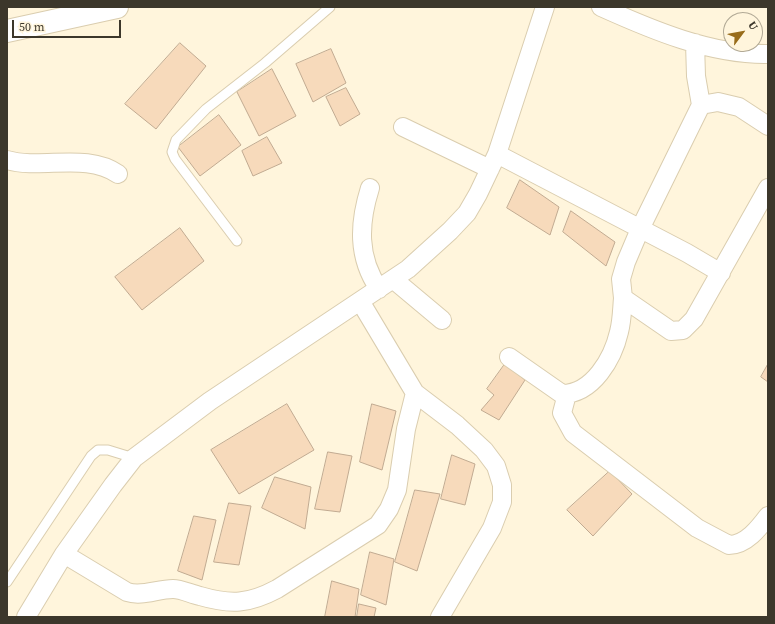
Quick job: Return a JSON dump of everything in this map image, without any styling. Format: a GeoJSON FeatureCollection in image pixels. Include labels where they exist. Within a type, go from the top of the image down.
{"type":"FeatureCollection","features":[{"type":"Feature","properties":{"kind":"street"},"geometry":{"type":"LineString","coordinates":[[7,31],[117,7]]}},
{"type":"Feature","properties":{"kind":"street"},"geometry":{"type":"LineString","coordinates":[[26,617],[64,554],[113,484],[134,458],[210,401],[408,269],[450,231],[466,213],[478,194],[493,162],[545,7]]}},
{"type":"Feature","properties":{"kind":"street"},"geometry":{"type":"LineString","coordinates":[[601,7],[695,43],[754,54],[768,54]]}},
{"type":"Feature","properties":{"kind":"street"},"geometry":{"type":"LineString","coordinates":[[509,356],[562,394],[567,394],[586,386],[602,372],[612,352],[619,332],[623,298],[621,279],[626,262],[640,229],[701,106],[696,76],[695,43]]}},
{"type":"Feature","properties":{"kind":"street"},"geometry":{"type":"LineString","coordinates":[[701,106],[718,102],[739,107],[768,126]]}},
{"type":"Feature","properties":{"kind":"street"},"geometry":{"type":"LineString","coordinates":[[403,127],[493,162],[640,229],[721,273]]}},
{"type":"Feature","properties":{"kind":"street"},"geometry":{"type":"LineString","coordinates":[[7,160],[83,164],[110,168],[118,174]]}},
{"type":"Feature","properties":{"kind":"street"},"geometry":{"type":"LineString","coordinates":[[370,188],[364,208],[360,232],[369,275],[386,284],[442,320]]}},
{"type":"Feature","properties":{"kind":"street"},"geometry":{"type":"LineString","coordinates":[[623,298],[671,331],[683,330],[694,319],[768,188]]}},
{"type":"Feature","properties":{"kind":"street"},"geometry":{"type":"LineString","coordinates":[[360,301],[415,393],[457,425],[484,450],[496,466],[502,485],[502,502],[492,528],[440,617]]}},
{"type":"Feature","properties":{"kind":"street"},"geometry":{"type":"LineString","coordinates":[[64,554],[127,592],[135,595],[174,589],[242,609],[378,526],[389,509],[397,490],[406,429],[415,393]]}},
{"type":"Feature","properties":{"kind":"street"},"geometry":{"type":"LineString","coordinates":[[567,394],[562,413],[573,432],[697,528],[729,545],[735,545],[758,529],[768,516]]}},
{"type":"Feature","properties":{"kind":"lane"},"geometry":{"type":"LineString","coordinates":[[237,241],[175,159],[172,152],[176,140],[206,110],[265,63],[330,7]]}},
{"type":"Feature","properties":{"kind":"lane"},"geometry":{"type":"LineString","coordinates":[[7,581],[91,456],[98,450],[108,450],[134,458]]}},
{"type":"Feature","properties":{"kind":"building"},"geometry":{"type":"Polygon","coordinates":[[[180,43],[206,66],[156,129],[125,104],[180,43]]]}},
{"type":"Feature","properties":{"kind":"building"},"geometry":{"type":"Polygon","coordinates":[[[331,49],[346,83],[313,102],[296,64],[331,49]]]}},
{"type":"Feature","properties":{"kind":"building"},"geometry":{"type":"Polygon","coordinates":[[[272,69],[296,116],[259,136],[237,92],[272,69]]]}},
{"type":"Feature","properties":{"kind":"building"},"geometry":{"type":"Polygon","coordinates":[[[346,88],[360,114],[340,126],[326,97],[346,88]]]}},
{"type":"Feature","properties":{"kind":"building"},"geometry":{"type":"Polygon","coordinates":[[[219,115],[241,145],[200,176],[178,147],[219,115]]]}},
{"type":"Feature","properties":{"kind":"building"},"geometry":{"type":"Polygon","coordinates":[[[267,137],[282,163],[253,176],[242,151],[267,137]]]}},
{"type":"Feature","properties":{"kind":"building"},"geometry":{"type":"Polygon","coordinates":[[[520,180],[559,207],[550,235],[507,208],[520,180]]]}},
{"type":"Feature","properties":{"kind":"building"},"geometry":{"type":"Polygon","coordinates":[[[571,211],[615,242],[606,266],[563,232],[571,211]]]}},
{"type":"Feature","properties":{"kind":"building"},"geometry":{"type":"Polygon","coordinates":[[[180,228],[204,261],[142,310],[115,277],[180,228]]]}},
{"type":"Feature","properties":{"kind":"building"},"geometry":{"type":"Polygon","coordinates":[[[505,364],[525,380],[499,420],[481,410],[494,395],[487,389],[505,364]]]}},
{"type":"Feature","properties":{"kind":"building"},"geometry":{"type":"Polygon","coordinates":[[[768,364],[768,382],[761,377],[768,364]]]}},
{"type":"Feature","properties":{"kind":"building"},"geometry":{"type":"Polygon","coordinates":[[[287,404],[314,450],[239,494],[211,450],[287,404]]]}},
{"type":"Feature","properties":{"kind":"building"},"geometry":{"type":"Polygon","coordinates":[[[372,404],[396,411],[382,470],[360,462],[372,404]]]}},
{"type":"Feature","properties":{"kind":"building"},"geometry":{"type":"Polygon","coordinates":[[[328,452],[352,456],[340,512],[315,509],[328,452]]]}},
{"type":"Feature","properties":{"kind":"building"},"geometry":{"type":"Polygon","coordinates":[[[452,455],[475,464],[465,505],[441,499],[452,455]]]}},
{"type":"Feature","properties":{"kind":"building"},"geometry":{"type":"Polygon","coordinates":[[[610,471],[632,494],[593,536],[567,510],[610,471]]]}},
{"type":"Feature","properties":{"kind":"building"},"geometry":{"type":"Polygon","coordinates":[[[275,477],[311,487],[305,529],[262,508],[275,477]]]}},
{"type":"Feature","properties":{"kind":"building"},"geometry":{"type":"Polygon","coordinates":[[[415,490],[440,494],[417,571],[395,562],[415,490]]]}},
{"type":"Feature","properties":{"kind":"building"},"geometry":{"type":"Polygon","coordinates":[[[229,503],[251,506],[239,565],[214,562],[229,503]]]}},
{"type":"Feature","properties":{"kind":"building"},"geometry":{"type":"Polygon","coordinates":[[[194,516],[216,520],[202,580],[178,571],[194,516]]]}},
{"type":"Feature","properties":{"kind":"building"},"geometry":{"type":"Polygon","coordinates":[[[370,552],[394,559],[386,605],[361,595],[370,552]]]}},
{"type":"Feature","properties":{"kind":"building"},"geometry":{"type":"Polygon","coordinates":[[[332,581],[359,589],[355,617],[325,617],[332,581]]]}},
{"type":"Feature","properties":{"kind":"building"},"geometry":{"type":"Polygon","coordinates":[[[359,604],[376,608],[374,617],[357,617],[359,604]]]}}]}
